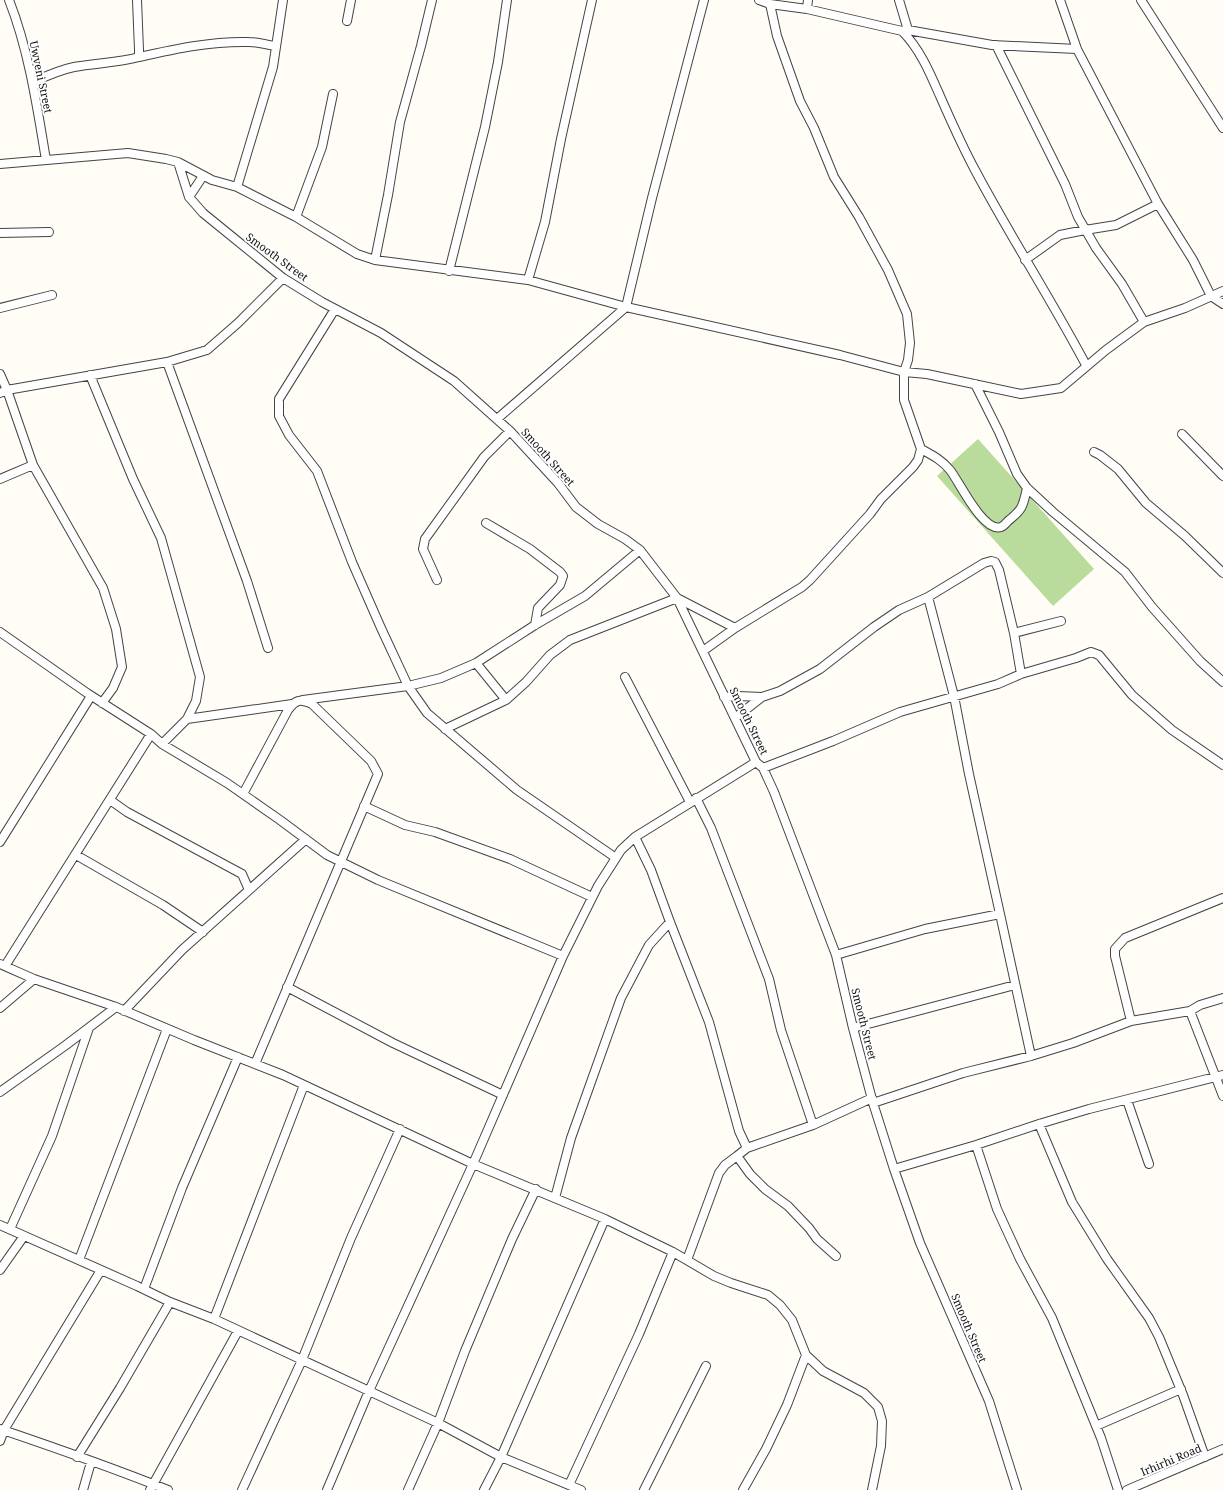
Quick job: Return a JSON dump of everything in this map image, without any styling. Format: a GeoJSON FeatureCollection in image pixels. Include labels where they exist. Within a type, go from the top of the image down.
{"type":"FeatureCollection","features":[{"type":"Feature","properties":{"kind":"street","name":"Uwveni Street"},"geometry":{"type":"LineString","coordinates":[[9,0],[15,16],[33,82],[46,160]]}},
{"type":"Feature","properties":{"kind":"street"},"geometry":{"type":"LineString","coordinates":[[137,0],[138,57]]}},
{"type":"Feature","properties":{"kind":"street"},"geometry":{"type":"LineString","coordinates":[[238,187],[273,67],[283,0]]}},
{"type":"Feature","properties":{"kind":"street"},"geometry":{"type":"LineString","coordinates":[[347,21],[351,0]]}},
{"type":"Feature","properties":{"kind":"street"},"geometry":{"type":"LineString","coordinates":[[375,260],[388,195],[400,122],[432,0]]}},
{"type":"Feature","properties":{"kind":"street"},"geometry":{"type":"LineString","coordinates":[[449,271],[485,127],[498,62],[507,0]]}},
{"type":"Feature","properties":{"kind":"street"},"geometry":{"type":"LineString","coordinates":[[528,280],[545,222],[561,139],[592,0]]}},
{"type":"Feature","properties":{"kind":"street"},"geometry":{"type":"LineString","coordinates":[[496,419],[626,307],[652,198],[704,0]]}},
{"type":"Feature","properties":{"kind":"street"},"geometry":{"type":"LineString","coordinates":[[758,0],[770,4],[807,9],[905,30],[992,45],[1077,48]]}},
{"type":"Feature","properties":{"kind":"street"},"geometry":{"type":"LineString","coordinates":[[807,9],[808,0]]}},
{"type":"Feature","properties":{"kind":"street"},"geometry":{"type":"LineString","coordinates":[[899,0],[905,30],[922,57],[974,170],[1025,260],[1061,318],[1086,365]]}},
{"type":"Feature","properties":{"kind":"street"},"geometry":{"type":"LineString","coordinates":[[1060,0],[1077,48],[1158,204],[1193,260],[1211,296],[1223,304]]}},
{"type":"Feature","properties":{"kind":"street"},"geometry":{"type":"LineString","coordinates":[[1141,0],[1223,128]]}},
{"type":"Feature","properties":{"kind":"street"},"geometry":{"type":"LineString","coordinates":[[703,652],[735,628],[802,587],[810,580],[870,514],[880,499],[914,467],[921,449],[904,400],[904,372],[908,360],[910,343],[907,314],[888,270],[859,217],[834,177],[814,128],[800,101],[778,41],[770,4]]}},
{"type":"Feature","properties":{"kind":"street"},"geometry":{"type":"LineString","coordinates":[[33,82],[50,74],[72,67],[127,60],[187,46],[213,43],[249,42],[276,46]]}},
{"type":"Feature","properties":{"kind":"street"},"geometry":{"type":"LineString","coordinates":[[992,45],[996,45],[1024,98],[1085,230],[1122,284],[1144,322]]}},
{"type":"Feature","properties":{"kind":"street"},"geometry":{"type":"LineString","coordinates":[[296,216],[322,147],[333,94]]}},
{"type":"Feature","properties":{"kind":"street"},"geometry":{"type":"LineString","coordinates":[[0,164],[128,153],[166,159],[178,162],[212,180],[238,187],[296,216],[357,254],[375,260],[449,271],[528,280],[626,307],[840,355],[904,372],[927,374],[1021,394],[1061,388],[1086,365],[1144,322],[1185,308],[1223,291]]}},
{"type":"Feature","properties":{"kind":"street","name":"Smooth Street"},"geometry":{"type":"LineString","coordinates":[[178,162],[189,197],[203,213],[283,278],[335,309],[381,333],[454,381],[510,431],[558,483],[576,507],[598,524],[625,539],[640,550],[677,598],[756,762],[763,768],[777,799],[836,955],[853,1028],[873,1100],[894,1168],[920,1243],[989,1401],[1017,1490]]}},
{"type":"Feature","properties":{"kind":"street"},"geometry":{"type":"LineString","coordinates":[[189,197],[203,176]]}},
{"type":"Feature","properties":{"kind":"street"},"geometry":{"type":"LineString","coordinates":[[1025,260],[1060,235],[1116,225],[1158,204]]}},
{"type":"Feature","properties":{"kind":"street"},"geometry":{"type":"LineString","coordinates":[[0,233],[49,232]]}},
{"type":"Feature","properties":{"kind":"street"},"geometry":{"type":"LineString","coordinates":[[4,392],[167,362],[207,350],[238,323],[283,278]]}},
{"type":"Feature","properties":{"kind":"street"},"geometry":{"type":"LineString","coordinates":[[0,308],[52,295]]}},
{"type":"Feature","properties":{"kind":"street"},"geometry":{"type":"LineString","coordinates":[[335,309],[279,399],[279,416],[289,435],[317,471],[352,562],[408,686],[427,713],[516,790],[616,858]]}},
{"type":"Feature","properties":{"kind":"street"},"geometry":{"type":"LineString","coordinates":[[167,362],[247,581],[268,648]]}},
{"type":"Feature","properties":{"kind":"street"},"geometry":{"type":"LineString","coordinates":[[0,374],[4,392],[33,465],[103,588],[116,629],[122,666],[113,688],[102,703]]}},
{"type":"Feature","properties":{"kind":"street"},"geometry":{"type":"LineString","coordinates":[[90,375],[132,479],[161,538],[200,677],[196,701],[187,719],[162,744]]}},
{"type":"Feature","properties":{"kind":"street"},"geometry":{"type":"LineString","coordinates":[[976,384],[1017,474],[1027,488],[1053,512],[1125,572],[1152,607],[1200,661],[1223,682]]}},
{"type":"Feature","properties":{"kind":"street"},"geometry":{"type":"LineString","coordinates":[[437,580],[423,549],[425,539],[484,457],[510,431]]}},
{"type":"Feature","properties":{"kind":"street"},"geometry":{"type":"LineString","coordinates":[[1182,434],[1223,476]]}},
{"type":"Feature","properties":{"kind":"street"},"geometry":{"type":"LineString","coordinates":[[921,449],[941,461],[951,471],[968,501],[990,525],[1002,527],[1019,512],[1023,506],[1027,488]]}},
{"type":"Feature","properties":{"kind":"street"},"geometry":{"type":"LineString","coordinates":[[1094,452],[1118,469],[1146,503],[1185,536],[1223,574]]}},
{"type":"Feature","properties":{"kind":"street"},"geometry":{"type":"LineString","coordinates":[[0,479],[33,465]]}},
{"type":"Feature","properties":{"kind":"street"},"geometry":{"type":"LineString","coordinates":[[486,523],[530,549],[563,576],[560,584],[538,608],[535,625]]}},
{"type":"Feature","properties":{"kind":"street"},"geometry":{"type":"LineString","coordinates":[[187,719],[292,704],[303,700],[408,686],[441,678],[476,663],[535,625],[585,596],[640,550]]}},
{"type":"Feature","properties":{"kind":"street"},"geometry":{"type":"LineString","coordinates":[[735,718],[762,697],[780,691],[820,669],[898,610],[928,597],[984,563],[991,561],[994,561],[999,570],[1014,633],[1021,674]]}},
{"type":"Feature","properties":{"kind":"street"},"geometry":{"type":"LineString","coordinates":[[928,597],[954,696],[969,774],[1031,1056]]}},
{"type":"Feature","properties":{"kind":"street"},"geometry":{"type":"LineString","coordinates":[[446,729],[506,700],[526,682],[550,655],[566,643],[677,598],[735,628]]}},
{"type":"Feature","properties":{"kind":"street"},"geometry":{"type":"LineString","coordinates":[[1014,633],[1061,621]]}},
{"type":"Feature","properties":{"kind":"street"},"geometry":{"type":"LineString","coordinates":[[0,632],[91,696],[151,734],[162,744],[227,783],[326,855],[378,880],[563,956]]}},
{"type":"Feature","properties":{"kind":"street"},"geometry":{"type":"LineString","coordinates":[[763,768],[833,741],[900,712],[998,684],[1021,674],[1076,658],[1091,652],[1099,655],[1132,695],[1160,720],[1172,730],[1223,764]]}},
{"type":"Feature","properties":{"kind":"street"},"geometry":{"type":"LineString","coordinates":[[476,663],[506,700]]}},
{"type":"Feature","properties":{"kind":"street"},"geometry":{"type":"LineString","coordinates":[[625,677],[693,800],[711,828],[769,979],[781,1030],[813,1125]]}},
{"type":"Feature","properties":{"kind":"street"},"geometry":{"type":"LineString","coordinates":[[0,842],[91,696]]}},
{"type":"Feature","properties":{"kind":"street"},"geometry":{"type":"LineString","coordinates":[[724,697],[762,697]]}},
{"type":"Feature","properties":{"kind":"street"},"geometry":{"type":"LineString","coordinates":[[255,1064],[378,774],[371,761],[312,704],[303,700]]}},
{"type":"Feature","properties":{"kind":"street"},"geometry":{"type":"LineString","coordinates":[[243,794],[292,704]]}},
{"type":"Feature","properties":{"kind":"street"},"geometry":{"type":"LineString","coordinates":[[151,734],[76,855],[3,965],[34,979],[116,1007],[304,1085],[473,1164],[605,1218],[731,1283],[768,1295],[780,1305],[792,1320],[806,1354],[823,1371],[864,1393],[878,1407],[882,1421],[881,1446],[872,1490]]}},
{"type":"Feature","properties":{"kind":"street"},"geometry":{"type":"LineString","coordinates":[[327,1490],[369,1391],[473,1164],[563,956],[592,897],[621,850],[635,837],[756,762]]}},
{"type":"Feature","properties":{"kind":"street"},"geometry":{"type":"LineString","coordinates":[[110,800],[127,812],[242,874],[250,890]]}},
{"type":"Feature","properties":{"kind":"street"},"geometry":{"type":"LineString","coordinates":[[364,806],[405,825],[435,832],[510,859],[592,897]]}},
{"type":"Feature","properties":{"kind":"street"},"geometry":{"type":"LineString","coordinates":[[635,837],[652,870],[670,922],[709,1022],[739,1131],[747,1148]]}},
{"type":"Feature","properties":{"kind":"street"},"geometry":{"type":"LineString","coordinates":[[124,1011],[182,950],[306,840]]}},
{"type":"Feature","properties":{"kind":"street"},"geometry":{"type":"LineString","coordinates":[[76,855],[163,905],[203,932]]}},
{"type":"Feature","properties":{"kind":"street"},"geometry":{"type":"LineString","coordinates":[[1131,1021],[1115,956],[1115,948],[1126,938],[1223,898]]}},
{"type":"Feature","properties":{"kind":"street"},"geometry":{"type":"LineString","coordinates":[[836,955],[925,930],[1000,914]]}},
{"type":"Feature","properties":{"kind":"street"},"geometry":{"type":"LineString","coordinates":[[555,1198],[571,1138],[621,998],[649,945],[670,922]]}},
{"type":"Feature","properties":{"kind":"street"},"geometry":{"type":"LineString","coordinates":[[0,1008],[34,979]]}},
{"type":"Feature","properties":{"kind":"street"},"geometry":{"type":"LineString","coordinates":[[853,1028],[1015,985]]}},
{"type":"Feature","properties":{"kind":"street"},"geometry":{"type":"LineString","coordinates":[[287,988],[393,1042],[503,1095]]}},
{"type":"Feature","properties":{"kind":"street"},"geometry":{"type":"LineString","coordinates":[[687,1260],[719,1173],[725,1165],[747,1148],[813,1125],[873,1100],[963,1073],[1031,1056],[1073,1043],[1131,1021],[1190,1011],[1200,1005],[1223,998]]}},
{"type":"Feature","properties":{"kind":"street"},"geometry":{"type":"LineString","coordinates":[[0,1092],[116,1007]]}},
{"type":"Feature","properties":{"kind":"street"},"geometry":{"type":"LineString","coordinates":[[1190,1011],[1198,1034],[1220,1076],[1223,1096]]}},
{"type":"Feature","properties":{"kind":"street"},"geometry":{"type":"LineString","coordinates":[[10,1229],[52,1136],[89,1028]]}},
{"type":"Feature","properties":{"kind":"street"},"geometry":{"type":"LineString","coordinates":[[78,1260],[167,1029]]}},
{"type":"Feature","properties":{"kind":"street"},"geometry":{"type":"LineString","coordinates":[[144,1289],[182,1188],[238,1058]]}},
{"type":"Feature","properties":{"kind":"street"},"geometry":{"type":"LineString","coordinates":[[894,1168],[976,1145],[1039,1124],[1220,1076]]}},
{"type":"Feature","properties":{"kind":"street"},"geometry":{"type":"LineString","coordinates":[[214,1319],[304,1085]]}},
{"type":"Feature","properties":{"kind":"street"},"geometry":{"type":"LineString","coordinates":[[1127,1100],[1149,1164]]}},
{"type":"Feature","properties":{"kind":"street"},"geometry":{"type":"LineString","coordinates":[[1039,1124],[1072,1202],[1107,1259],[1149,1318],[1159,1337],[1181,1389],[1205,1457]]}},
{"type":"Feature","properties":{"kind":"street"},"geometry":{"type":"LineString","coordinates":[[242,1490],[302,1360],[351,1238],[400,1129]]}},
{"type":"Feature","properties":{"kind":"street"},"geometry":{"type":"LineString","coordinates":[[976,1145],[997,1209],[1020,1259],[1052,1318],[1096,1426],[1118,1490]]}},
{"type":"Feature","properties":{"kind":"street"},"geometry":{"type":"LineString","coordinates":[[737,1156],[750,1174],[764,1189],[788,1206],[806,1224],[817,1239],[836,1256]]}},
{"type":"Feature","properties":{"kind":"street"},"geometry":{"type":"LineString","coordinates":[[408,1490],[438,1423],[465,1351],[512,1239],[536,1189]]}},
{"type":"Feature","properties":{"kind":"street"},"geometry":{"type":"LineString","coordinates":[[484,1490],[501,1457],[605,1218]]}},
{"type":"Feature","properties":{"kind":"street"},"geometry":{"type":"LineString","coordinates":[[0,1225],[170,1302],[214,1319],[438,1423],[501,1457],[581,1490]]}},
{"type":"Feature","properties":{"kind":"street"},"geometry":{"type":"LineString","coordinates":[[0,1270],[24,1236]]}},
{"type":"Feature","properties":{"kind":"street"},"geometry":{"type":"LineString","coordinates":[[569,1485],[639,1334],[673,1252]]}},
{"type":"Feature","properties":{"kind":"street"},"geometry":{"type":"LineString","coordinates":[[0,1441],[2,1430],[101,1270]]}},
{"type":"Feature","properties":{"kind":"street"},"geometry":{"type":"LineString","coordinates":[[77,1457],[120,1388],[170,1302]]}},
{"type":"Feature","properties":{"kind":"street"},"geometry":{"type":"LineString","coordinates":[[152,1487],[238,1331]]}},
{"type":"Feature","properties":{"kind":"street"},"geometry":{"type":"LineString","coordinates":[[743,1490],[766,1449],[787,1405],[806,1354]]}},
{"type":"Feature","properties":{"kind":"street"},"geometry":{"type":"LineString","coordinates":[[644,1490],[706,1366]]}},
{"type":"Feature","properties":{"kind":"street"},"geometry":{"type":"LineString","coordinates":[[1096,1426],[1181,1389]]}},
{"type":"Feature","properties":{"kind":"street"},"geometry":{"type":"LineString","coordinates":[[2,1430],[48,1445],[152,1487],[168,1490]]}},
{"type":"Feature","properties":{"kind":"street","name":"Irhirhi Road"},"geometry":{"type":"LineString","coordinates":[[1129,1490],[1223,1449]]}},
{"type":"Feature","properties":{"kind":"street"},"geometry":{"type":"LineString","coordinates":[[83,1490],[91,1462]]}},
{"type":"Feature","properties":{"kind":"green space"},"geometry":{"type":"Polygon","coordinates":[[[978,439],[1094,569],[1053,606],[937,476],[978,439]]]}}]}
